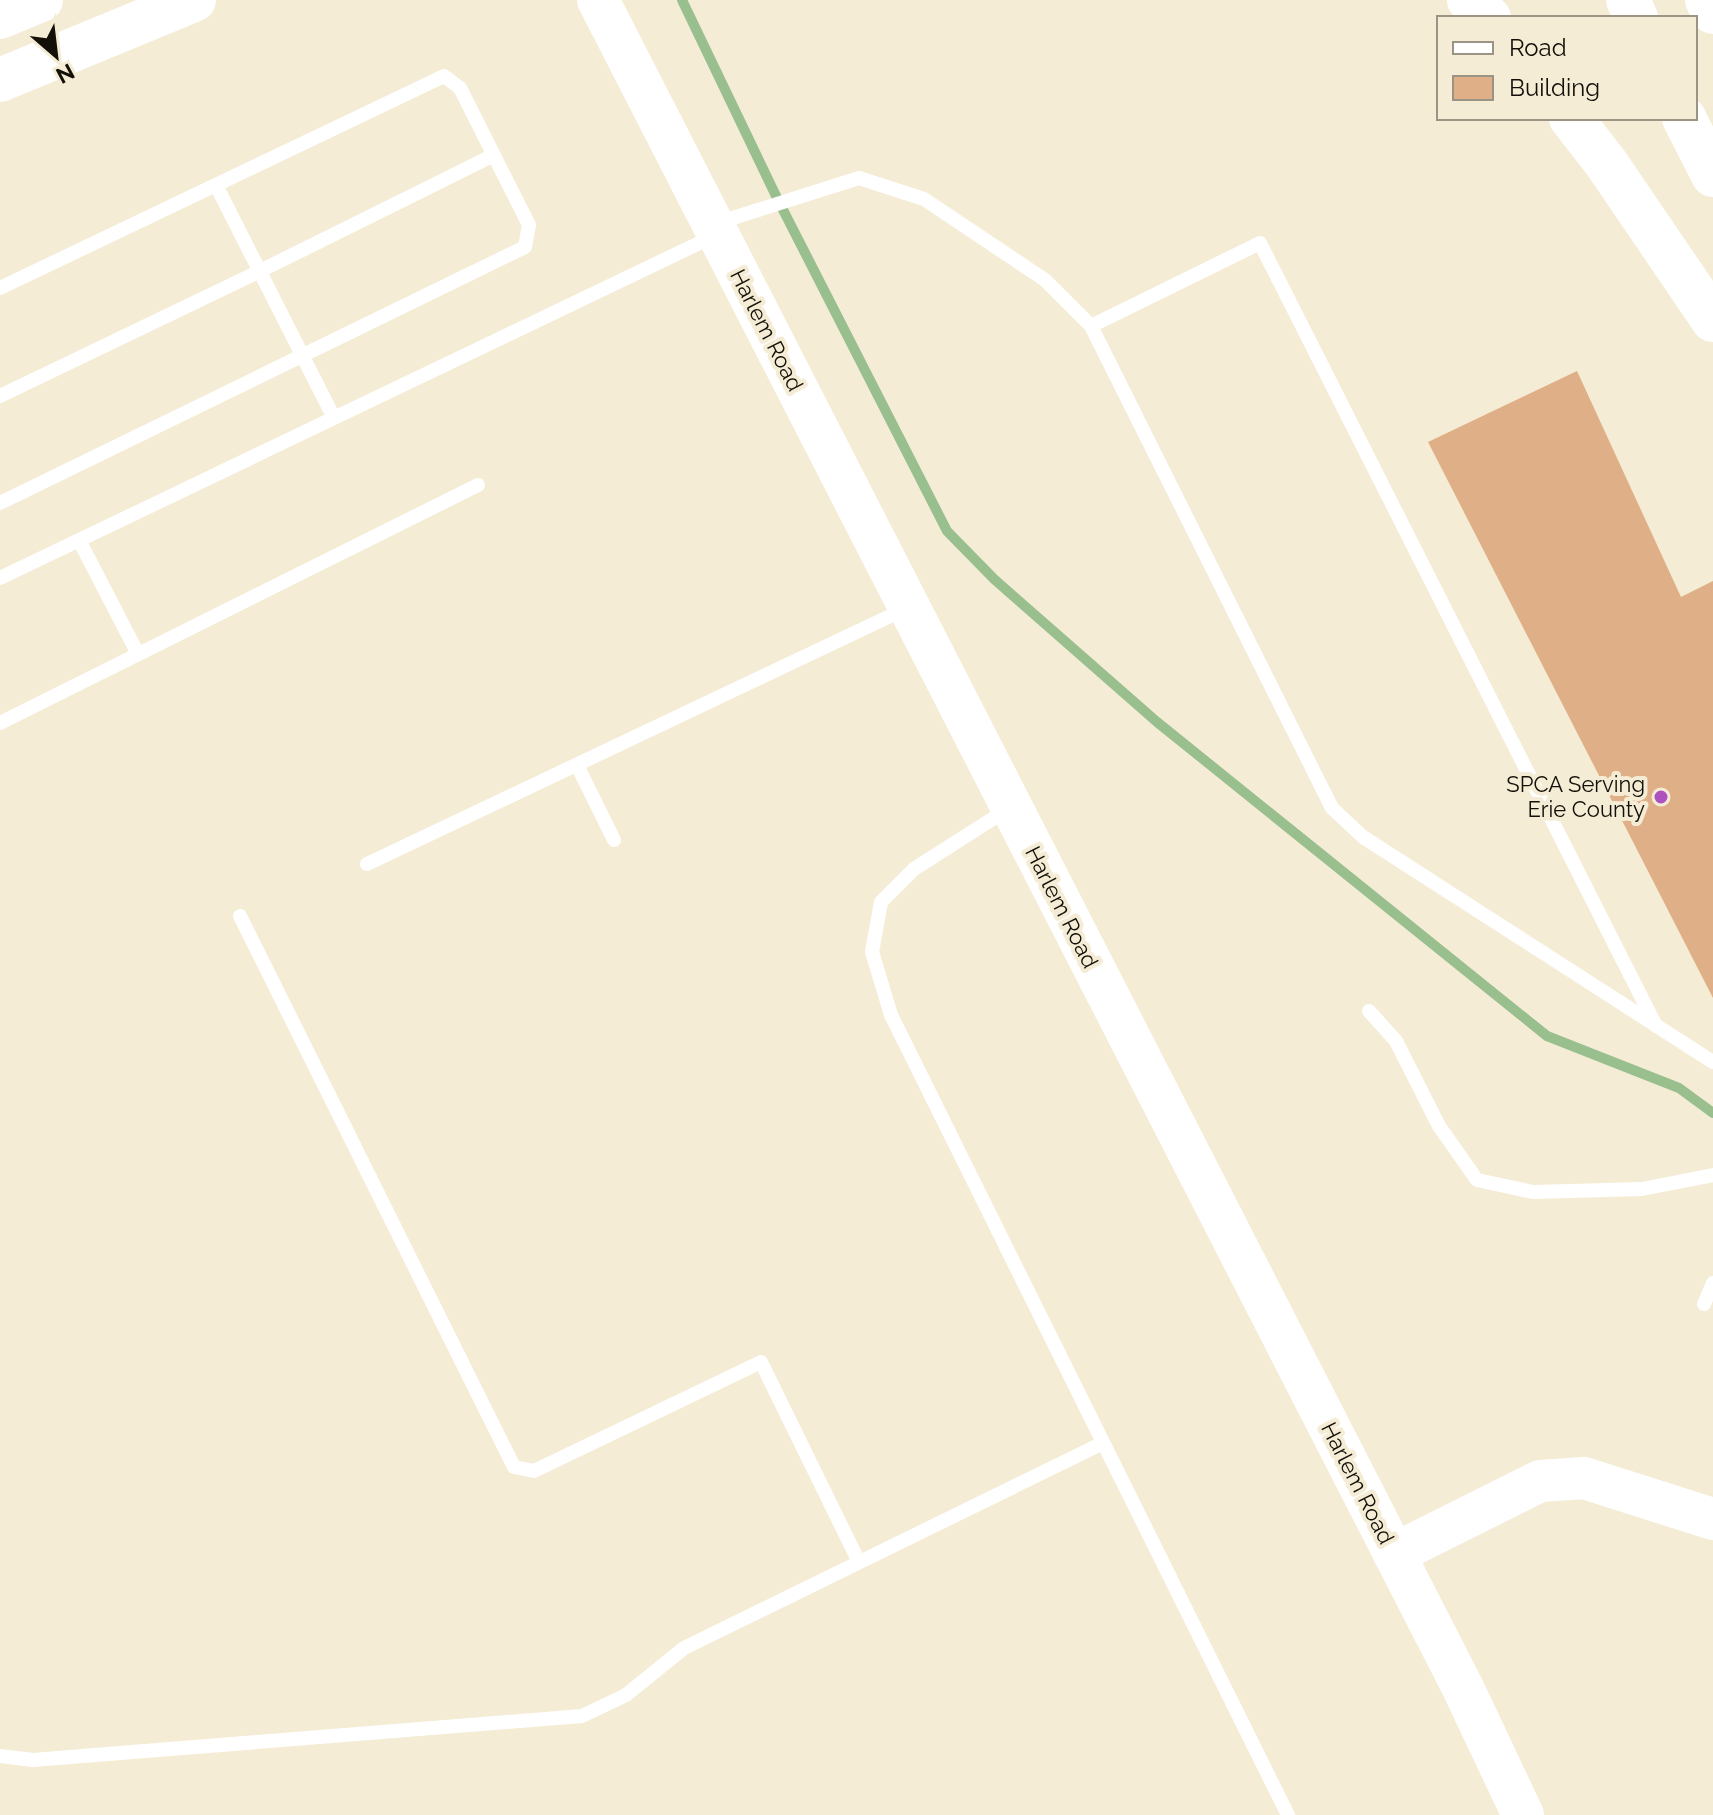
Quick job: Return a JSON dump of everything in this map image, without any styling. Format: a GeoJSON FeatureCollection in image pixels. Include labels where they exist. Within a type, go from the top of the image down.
{"type":"FeatureCollection","features":[{"type":"Feature","properties":{"kind":"highway"},"geometry":{"type":"LineString","coordinates":[[0,17],[41,0]]}},
{"type":"Feature","properties":{"kind":"highway"},"geometry":{"type":"LineString","coordinates":[[0,80],[194,0]]}},
{"type":"Feature","properties":{"kind":"highway"},"geometry":{"type":"LineString","coordinates":[[1469,0],[1487,16]]}},
{"type":"Feature","properties":{"kind":"highway"},"geometry":{"type":"LineString","coordinates":[[1707,0],[1713,12]]}},
{"type":"Feature","properties":{"kind":"highway"},"geometry":{"type":"LineString","coordinates":[[1573,120],[1606,163],[1713,320]]}},
{"type":"Feature","properties":{"kind":"highway"},"geometry":{"type":"LineString","coordinates":[[1685,120],[1713,175]]}},
{"type":"Feature","properties":{"kind":"main road","name":"Harlem Road"},"geometry":{"type":"LineString","coordinates":[[598,0],[1394,1554],[1523,1815]]}},
{"type":"Feature","properties":{"kind":"main road"},"geometry":{"type":"LineString","coordinates":[[1394,1554],[1540,1481],[1584,1478],[1713,1519]]}},
{"type":"Feature","properties":{"kind":"lane"},"geometry":{"type":"LineString","coordinates":[[0,288],[444,76],[460,88],[529,225],[525,247],[0,503]]}},
{"type":"Feature","properties":{"kind":"lane"},"geometry":{"type":"LineString","coordinates":[[0,396],[494,155]]}},
{"type":"Feature","properties":{"kind":"lane"},"geometry":{"type":"LineString","coordinates":[[0,578],[334,418],[715,229],[859,178],[924,199],[1045,280],[1091,326],[1332,808],[1363,837],[1713,1062]]}},
{"type":"Feature","properties":{"kind":"lane"},"geometry":{"type":"LineString","coordinates":[[216,185],[334,418]]}},
{"type":"Feature","properties":{"kind":"lane"},"geometry":{"type":"LineString","coordinates":[[1091,326],[1260,243],[1657,1026]]}},
{"type":"Feature","properties":{"kind":"lane"},"geometry":{"type":"LineString","coordinates":[[0,723],[478,485]]}},
{"type":"Feature","properties":{"kind":"lane"},"geometry":{"type":"LineString","coordinates":[[79,540],[138,654]]}},
{"type":"Feature","properties":{"kind":"lane"},"geometry":{"type":"LineString","coordinates":[[367,864],[909,607]]}},
{"type":"Feature","properties":{"kind":"lane"},"geometry":{"type":"LineString","coordinates":[[577,765],[614,840]]}},
{"type":"Feature","properties":{"kind":"lane"},"geometry":{"type":"LineString","coordinates":[[1011,807],[914,869],[881,902],[872,952],[891,1015],[1288,1815]]}},
{"type":"Feature","properties":{"kind":"lane"},"geometry":{"type":"LineString","coordinates":[[240,916],[514,1467],[534,1471],[761,1362],[859,1562]]}},
{"type":"Feature","properties":{"kind":"lane"},"geometry":{"type":"LineString","coordinates":[[1369,1011],[1396,1041],[1439,1126],[1477,1180],[1533,1192],[1642,1189],[1713,1175]]}},
{"type":"Feature","properties":{"kind":"lane"},"geometry":{"type":"LineString","coordinates":[[1704,1304],[1713,1283]]}},
{"type":"Feature","properties":{"kind":"lane"},"geometry":{"type":"LineString","coordinates":[[0,1756],[33,1760],[582,1716],[626,1695],[684,1648],[1103,1443]]}},
{"type":"Feature","properties":{"kind":"building","name":"SPCA Serving Erie County"},"geometry":{"type":"Polygon","coordinates":[[[1577,371],[1681,597],[1713,581],[1713,998],[1428,442],[1577,371]]]}},
{"type":"Feature","properties":{"kind":"waterway"},"geometry":{"type":"LineString","coordinates":[[682,0],[777,198],[947,531],[994,579],[1157,722],[1547,1036],[1679,1088],[1713,1113]]}},
{"type":"Feature","properties":{"kind":"place","name":"SPCA Serving Erie County"},"geometry":{"type":"Point","coordinates":[1661,797]}}]}
